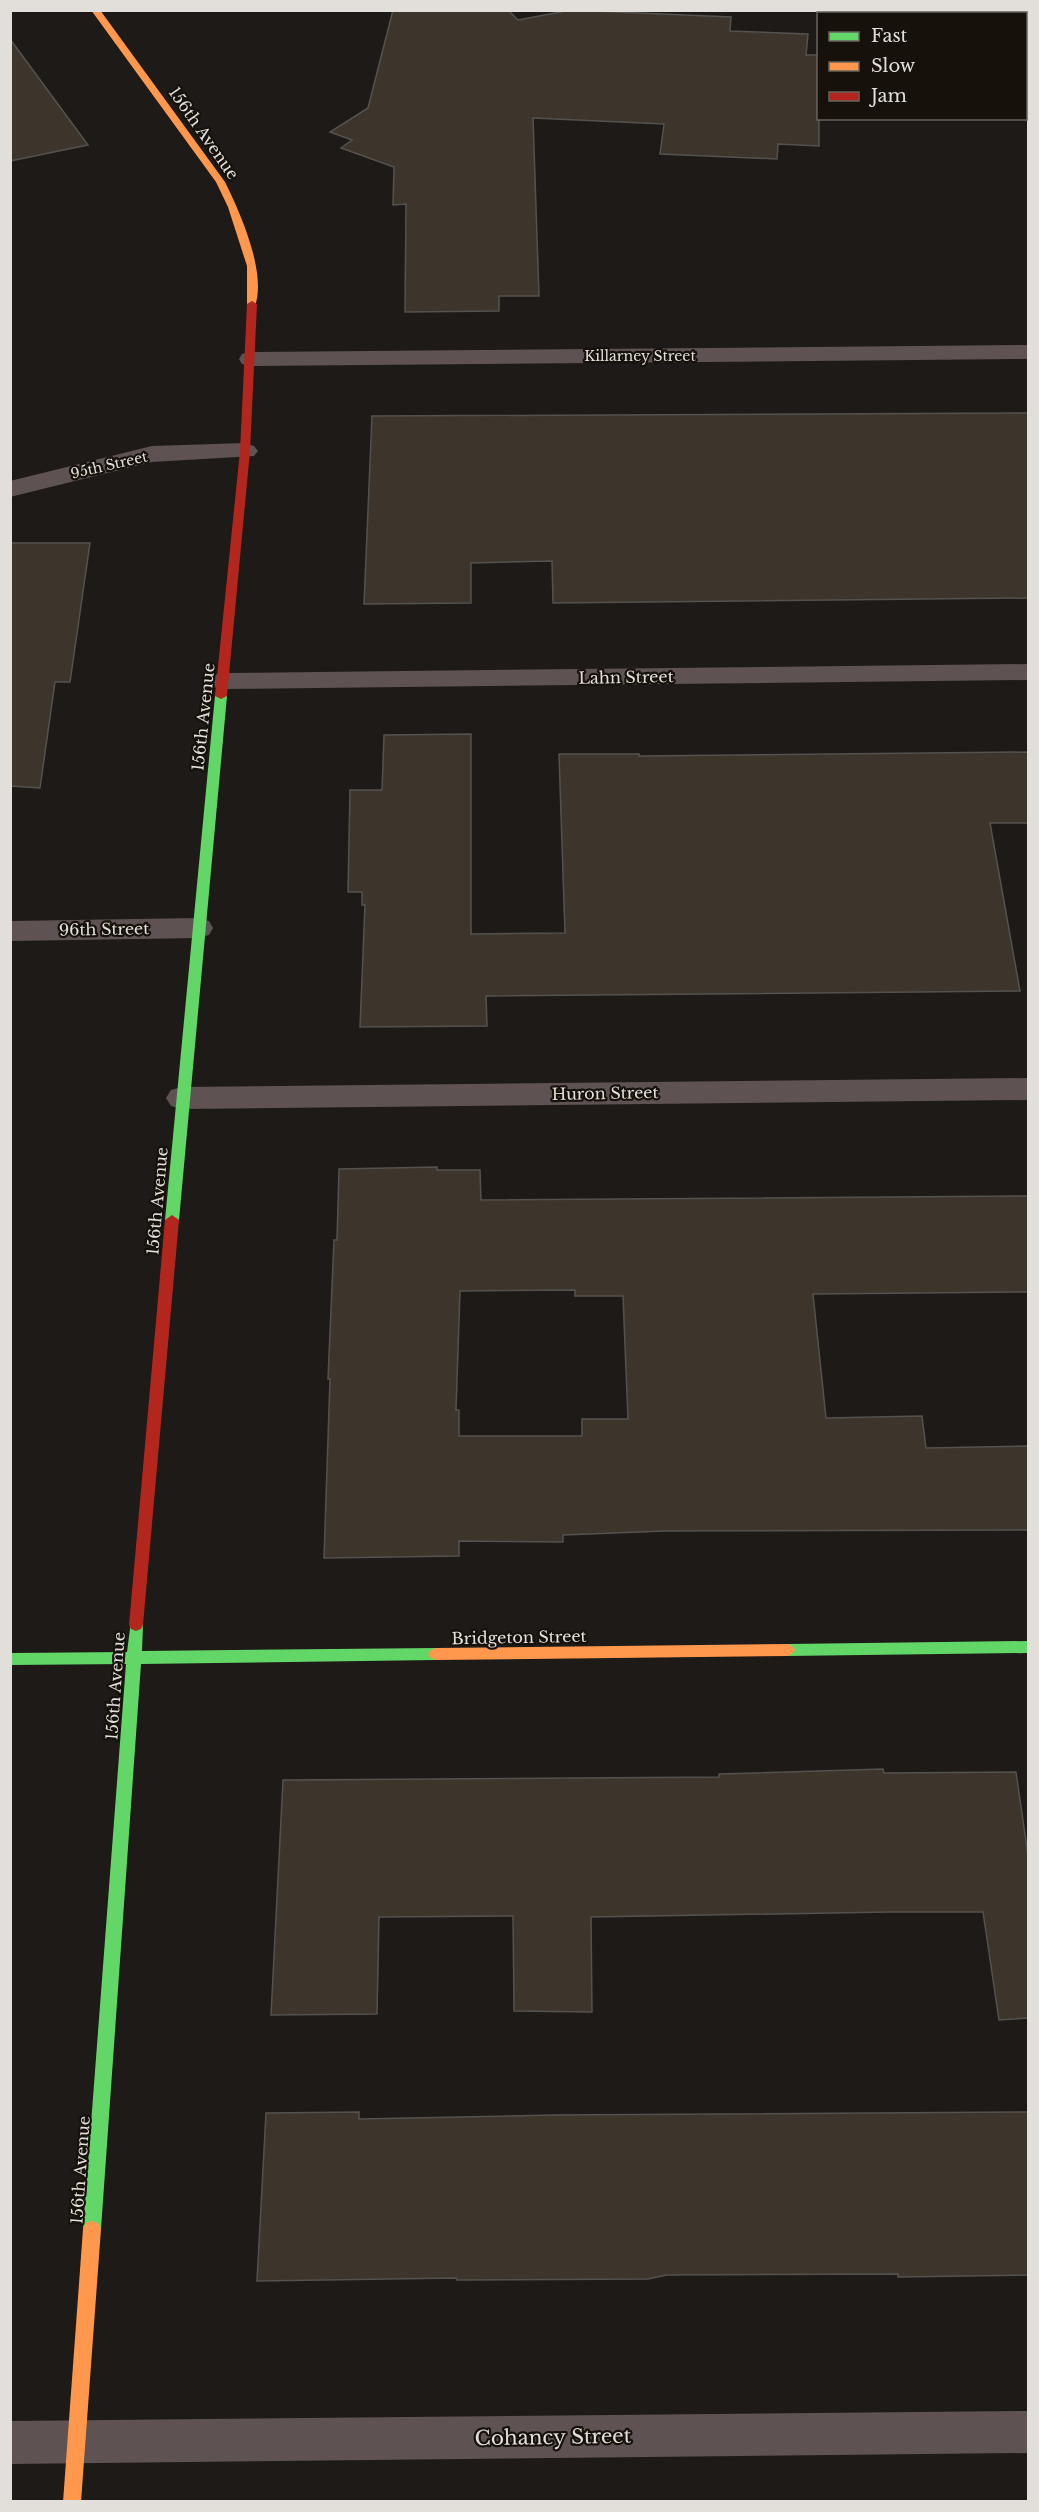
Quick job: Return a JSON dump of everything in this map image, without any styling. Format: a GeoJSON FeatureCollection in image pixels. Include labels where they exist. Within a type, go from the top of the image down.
{"type":"FeatureCollection","features":[{"type":"Feature","properties":{"kind":"main road","name":"156th Avenue"},"geometry":{"type":"LineString","coordinates":[[77,2442],[133,1658],[182,1098],[245,451],[251,359],[252,266],[233,207],[220,182],[95,10]]}},
{"type":"Feature","properties":{"kind":"main road","name":"Bridgeton Street"},"geometry":{"type":"LineString","coordinates":[[10,1659],[1029,1647]]}},
{"type":"Feature","properties":{"kind":"main road"},"geometry":{"type":"LineString","coordinates":[[72,2502],[77,2442]]}},
{"type":"Feature","properties":{"kind":"street","name":"Killarney Street"},"geometry":{"type":"LineString","coordinates":[[251,359],[1029,352]]}},
{"type":"Feature","properties":{"kind":"street","name":"95th Street"},"geometry":{"type":"LineString","coordinates":[[10,489],[152,454],[245,451]]}},
{"type":"Feature","properties":{"kind":"street","name":"Lahn Street"},"geometry":{"type":"LineString","coordinates":[[224,681],[1029,672]]}},
{"type":"Feature","properties":{"kind":"street","name":"96th Street"},"geometry":{"type":"LineString","coordinates":[[10,931],[198,928]]}},
{"type":"Feature","properties":{"kind":"street","name":"Huron Street"},"geometry":{"type":"LineString","coordinates":[[182,1098],[1029,1089]]}},
{"type":"Feature","properties":{"kind":"street","name":"Cohancy Street"},"geometry":{"type":"LineString","coordinates":[[10,2443],[1029,2432]]}},
{"type":"Feature","properties":{"kind":"building"},"geometry":{"type":"Polygon","coordinates":[[[393,10],[508,10],[518,20],[571,10],[731,17],[730,31],[808,34],[806,55],[817,55],[819,146],[778,144],[777,159],[660,154],[664,124],[533,118],[539,296],[499,296],[499,311],[405,312],[406,204],[393,205],[394,167],[341,148],[352,140],[330,132],[368,108],[393,10]]]}},
{"type":"Feature","properties":{"kind":"building"},"geometry":{"type":"Polygon","coordinates":[[[10,39],[88,145],[10,161],[10,39]]]}},
{"type":"Feature","properties":{"kind":"building"},"geometry":{"type":"Polygon","coordinates":[[[1029,413],[1029,598],[553,603],[552,561],[471,563],[471,603],[364,604],[372,416],[1029,413]]]}},
{"type":"Feature","properties":{"kind":"building"},"geometry":{"type":"Polygon","coordinates":[[[10,543],[90,543],[70,682],[55,682],[40,788],[10,786],[10,543]]]}},
{"type":"Feature","properties":{"kind":"building"},"geometry":{"type":"Polygon","coordinates":[[[471,734],[471,934],[565,933],[559,754],[639,754],[639,756],[1029,752],[1029,823],[990,823],[1020,991],[486,996],[487,1026],[360,1027],[365,905],[362,905],[362,892],[348,892],[350,790],[382,790],[384,735],[471,734]]]}},
{"type":"Feature","properties":{"kind":"building"},"geometry":{"type":"Polygon","coordinates":[[[437,1167],[437,1170],[480,1170],[481,1200],[1029,1196],[1029,1292],[813,1294],[826,1418],[922,1416],[926,1448],[1029,1446],[1029,1530],[665,1531],[563,1535],[563,1542],[459,1541],[459,1556],[324,1558],[330,1379],[328,1379],[339,1169],[437,1167]],[[575,1290],[460,1291],[456,1410],[459,1410],[459,1436],[582,1436],[582,1419],[628,1419],[623,1296],[575,1296],[575,1290]]]}},
{"type":"Feature","properties":{"kind":"building"},"geometry":{"type":"Polygon","coordinates":[[[883,1769],[884,1773],[1016,1772],[1029,1862],[1029,2018],[999,2020],[983,1912],[591,1917],[592,2012],[514,2011],[513,1916],[379,1917],[377,2014],[271,2015],[283,1780],[719,1777],[719,1774],[883,1769]]]}},
{"type":"Feature","properties":{"kind":"building"},"geometry":{"type":"Polygon","coordinates":[[[359,2112],[359,2119],[554,2115],[1029,2112],[1029,2275],[898,2277],[898,2274],[667,2275],[648,2279],[457,2280],[456,2278],[257,2281],[266,2113],[359,2112]]]}},
{"type":"Feature","properties":{"kind":"traffic: fast"},"geometry":{"type":"LineString","coordinates":[[172,1220],[221,696]]}},
{"type":"Feature","properties":{"kind":"traffic: fast"},"geometry":{"type":"LineString","coordinates":[[92,2229],[136,1625]]}},
{"type":"Feature","properties":{"kind":"traffic: fast"},"geometry":{"type":"LineString","coordinates":[[787,1650],[1028,1647]]}},
{"type":"Feature","properties":{"kind":"traffic: fast"},"geometry":{"type":"LineString","coordinates":[[10,1659],[436,1654]]}},
{"type":"Feature","properties":{"kind":"traffic: slow"},"geometry":{"type":"LineString","coordinates":[[95,10],[220,182],[233,207],[252,266],[252,304]]}},
{"type":"Feature","properties":{"kind":"traffic: slow"},"geometry":{"type":"LineString","coordinates":[[953,10],[962,12]]}},
{"type":"Feature","properties":{"kind":"traffic: slow"},"geometry":{"type":"LineString","coordinates":[[436,1654],[787,1650]]}},
{"type":"Feature","properties":{"kind":"traffic: slow"},"geometry":{"type":"LineString","coordinates":[[72,2502],[92,2229]]}},
{"type":"Feature","properties":{"kind":"traffic: jam"},"geometry":{"type":"LineString","coordinates":[[221,696],[245,451],[252,304]]}},
{"type":"Feature","properties":{"kind":"traffic: jam"},"geometry":{"type":"LineString","coordinates":[[136,1625],[172,1220]]}}]}
